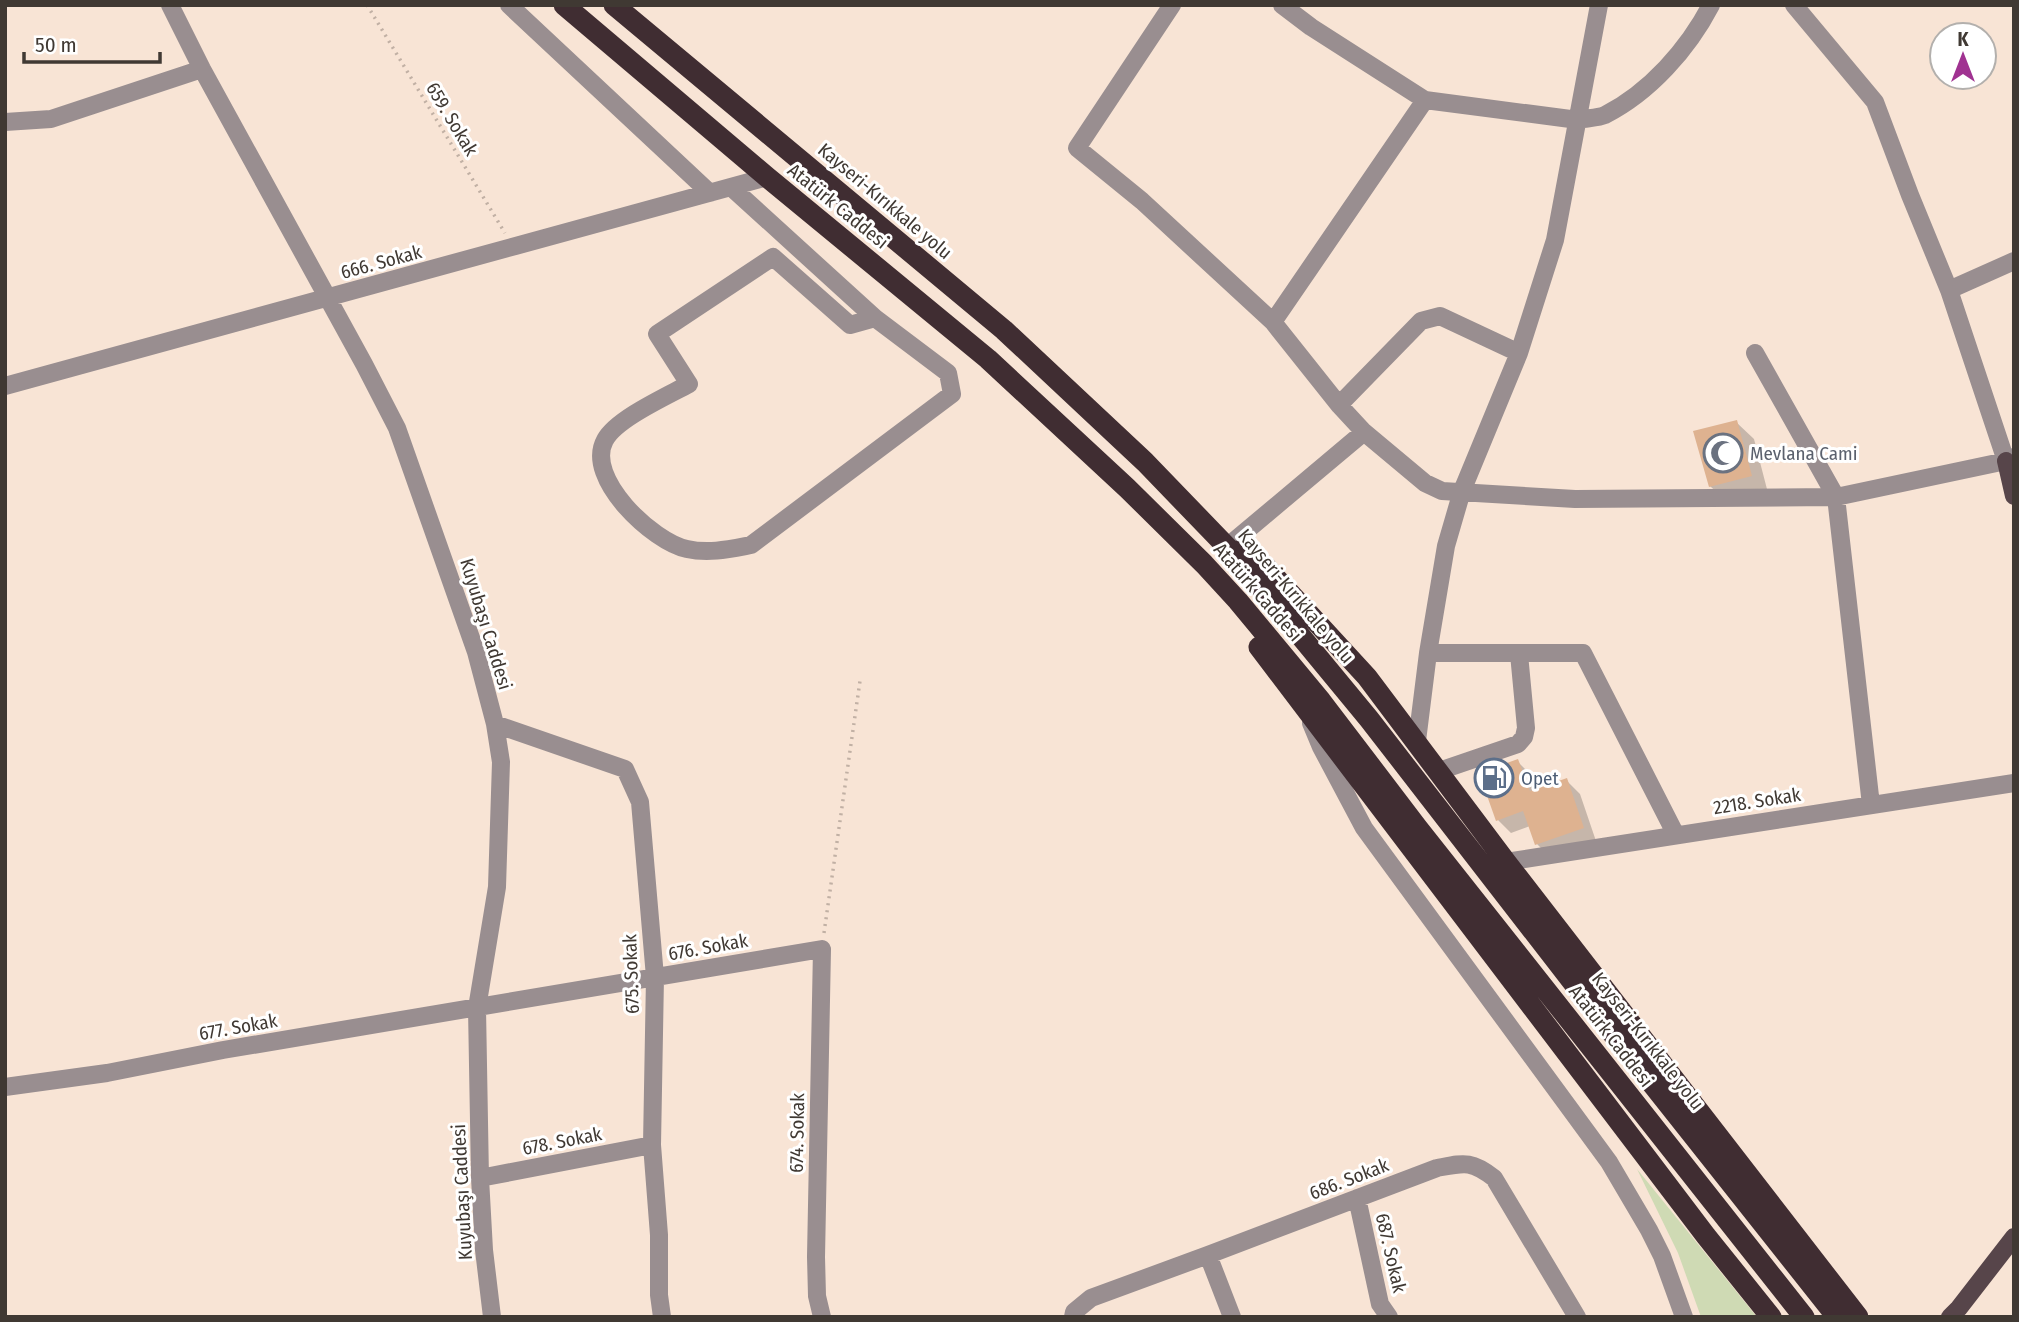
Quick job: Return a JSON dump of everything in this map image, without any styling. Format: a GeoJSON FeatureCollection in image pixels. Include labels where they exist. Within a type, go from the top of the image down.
{"type":"FeatureCollection","features":[{"type":"Feature","properties":{"kind":"highway","name":"Atatürk Caddesi"},"geometry":{"type":"LineString","coordinates":[[564,5],[988,359],[1118,479],[1204,564],[1321,701],[1417,827],[1804,1317]]}},
{"type":"Feature","properties":{"kind":"highway","name":"Kayseri-Kırıkkale yolu"},"geometry":{"type":"LineString","coordinates":[[614,5],[1004,330],[1145,462],[1227,547],[1369,719],[1615,1036],[1847,1313]]}},
{"type":"Feature","properties":{"kind":"highway"},"geometry":{"type":"LineString","coordinates":[[1227,547],[1265,566],[1367,677],[1847,1313]]}},
{"type":"Feature","properties":{"kind":"highway"},"geometry":{"type":"LineString","coordinates":[[1204,564],[1228,607],[1706,1236],[1771,1317]]}},
{"type":"Feature","properties":{"kind":"main road"},"geometry":{"type":"LineString","coordinates":[[2010,459],[2014,496]]}},
{"type":"Feature","properties":{"kind":"main road"},"geometry":{"type":"LineString","coordinates":[[1950,1317],[2014,1237]]}},
{"type":"Feature","properties":{"kind":"street","name":"Kuyubaşı Caddesi"},"geometry":{"type":"LineString","coordinates":[[170,5],[397,428],[476,652],[495,724],[500,762],[496,887],[477,1008],[480,1178],[484,1250],[492,1317]]}},
{"type":"Feature","properties":{"kind":"street"},"geometry":{"type":"LineString","coordinates":[[509,5],[710,193]]}},
{"type":"Feature","properties":{"kind":"street"},"geometry":{"type":"LineString","coordinates":[[1172,5],[1077,148],[1152,210],[1273,322],[1364,432],[1425,484],[1442,491],[1574,499],[1836,496],[2010,459],[1949,290],[1875,103],[1794,5]]}},
{"type":"Feature","properties":{"kind":"street"},"geometry":{"type":"LineString","coordinates":[[1283,5],[1311,27],[1425,100],[1578,120],[1603,116],[1651,82],[1700,27],[1711,5]]}},
{"type":"Feature","properties":{"kind":"street"},"geometry":{"type":"LineString","coordinates":[[1416,741],[1446,546],[1462,491],[1519,352],[1555,240],[1599,5]]}},
{"type":"Feature","properties":{"kind":"street"},"geometry":{"type":"LineString","coordinates":[[5,122],[51,119],[202,69]]}},
{"type":"Feature","properties":{"kind":"street"},"geometry":{"type":"LineString","coordinates":[[1273,322],[1425,100]]}},
{"type":"Feature","properties":{"kind":"street","name":"666. Sokak"},"geometry":{"type":"LineString","coordinates":[[5,386],[767,177]]}},
{"type":"Feature","properties":{"kind":"street"},"geometry":{"type":"LineString","coordinates":[[731,187],[875,318],[948,373],[952,394],[751,545],[718,552],[686,549],[659,536],[627,510],[601,465],[601,450],[606,438],[617,426],[689,384],[657,334],[773,257],[850,325],[875,318]]}},
{"type":"Feature","properties":{"kind":"street"},"geometry":{"type":"LineString","coordinates":[[1949,290],[2014,261]]}},
{"type":"Feature","properties":{"kind":"street"},"geometry":{"type":"LineString","coordinates":[[1339,405],[1421,321],[1440,316],[1519,352]]}},
{"type":"Feature","properties":{"kind":"street"},"geometry":{"type":"LineString","coordinates":[[1755,352],[1836,496],[1871,805]]}},
{"type":"Feature","properties":{"kind":"street"},"geometry":{"type":"LineString","coordinates":[[1227,547],[1364,432]]}},
{"type":"Feature","properties":{"kind":"street"},"geometry":{"type":"LineString","coordinates":[[1428,653],[1583,653],[1676,835]]}},
{"type":"Feature","properties":{"kind":"street"},"geometry":{"type":"LineString","coordinates":[[1438,771],[1518,744],[1524,737],[1527,728],[1519,654]]}},
{"type":"Feature","properties":{"kind":"street"},"geometry":{"type":"LineString","coordinates":[[1304,706],[1321,747],[1364,828],[1609,1162],[1662,1256],[1684,1317]]}},
{"type":"Feature","properties":{"kind":"street","name":"675. Sokak"},"geometry":{"type":"LineString","coordinates":[[495,724],[625,769],[640,802],[654,977],[652,1145],[660,1235],[662,1317]]}},
{"type":"Feature","properties":{"kind":"street","name":"2218. Sokak"},"geometry":{"type":"LineString","coordinates":[[1506,862],[2014,783]]}},
{"type":"Feature","properties":{"kind":"street","name":"676. Sokak"},"geometry":{"type":"LineString","coordinates":[[477,1008],[822,949]]}},
{"type":"Feature","properties":{"kind":"street","name":"674. Sokak"},"geometry":{"type":"LineString","coordinates":[[822,949],[816,1256],[817,1296],[822,1317]]}},
{"type":"Feature","properties":{"kind":"street","name":"677. Sokak"},"geometry":{"type":"LineString","coordinates":[[5,1087],[107,1073],[223,1050],[477,1008]]}},
{"type":"Feature","properties":{"kind":"street","name":"678. Sokak"},"geometry":{"type":"LineString","coordinates":[[480,1178],[652,1145]]}},
{"type":"Feature","properties":{"kind":"street","name":"686. Sokak"},"geometry":{"type":"LineString","coordinates":[[1073,1317],[1074,1312],[1091,1298],[1437,1168],[1462,1163],[1480,1167],[1494,1178],[1503,1190],[1577,1317]]}},
{"type":"Feature","properties":{"kind":"street","name":"687. Sokak"},"geometry":{"type":"LineString","coordinates":[[1357,1198],[1380,1304],[1389,1317]]}},
{"type":"Feature","properties":{"kind":"street"},"geometry":{"type":"LineString","coordinates":[[1208,1255],[1232,1317]]}},
{"type":"Feature","properties":{"kind":"path","name":"659. Sokak"},"geometry":{"type":"LineString","coordinates":[[367,5],[513,247]]}},
{"type":"Feature","properties":{"kind":"path"},"geometry":{"type":"LineString","coordinates":[[822,949],[860,681]]}},
{"type":"Feature","properties":{"kind":"green space"},"geometry":{"type":"Polygon","coordinates":[[[1637,1169],[1757,1317],[1701,1317],[1678,1253],[1637,1169]]]}},
{"type":"Feature","properties":{"kind":"building","name":"Mevlana Cami"},"geometry":{"type":"Polygon","coordinates":[[[1737,420],[1752,476],[1709,487],[1693,431],[1737,420]]]}},
{"type":"Feature","properties":{"kind":"building"},"geometry":{"type":"Polygon","coordinates":[[[1518,759],[1530,791],[1567,778],[1584,828],[1535,845],[1523,811],[1496,821],[1479,773],[1518,759]]]}},
{"type":"Feature","properties":{"kind":"place","name":"Mevlana Cami"},"geometry":{"type":"Point","coordinates":[1723,453]}},
{"type":"Feature","properties":{"kind":"place","name":"Opet"},"geometry":{"type":"Point","coordinates":[1494,778]}}]}
